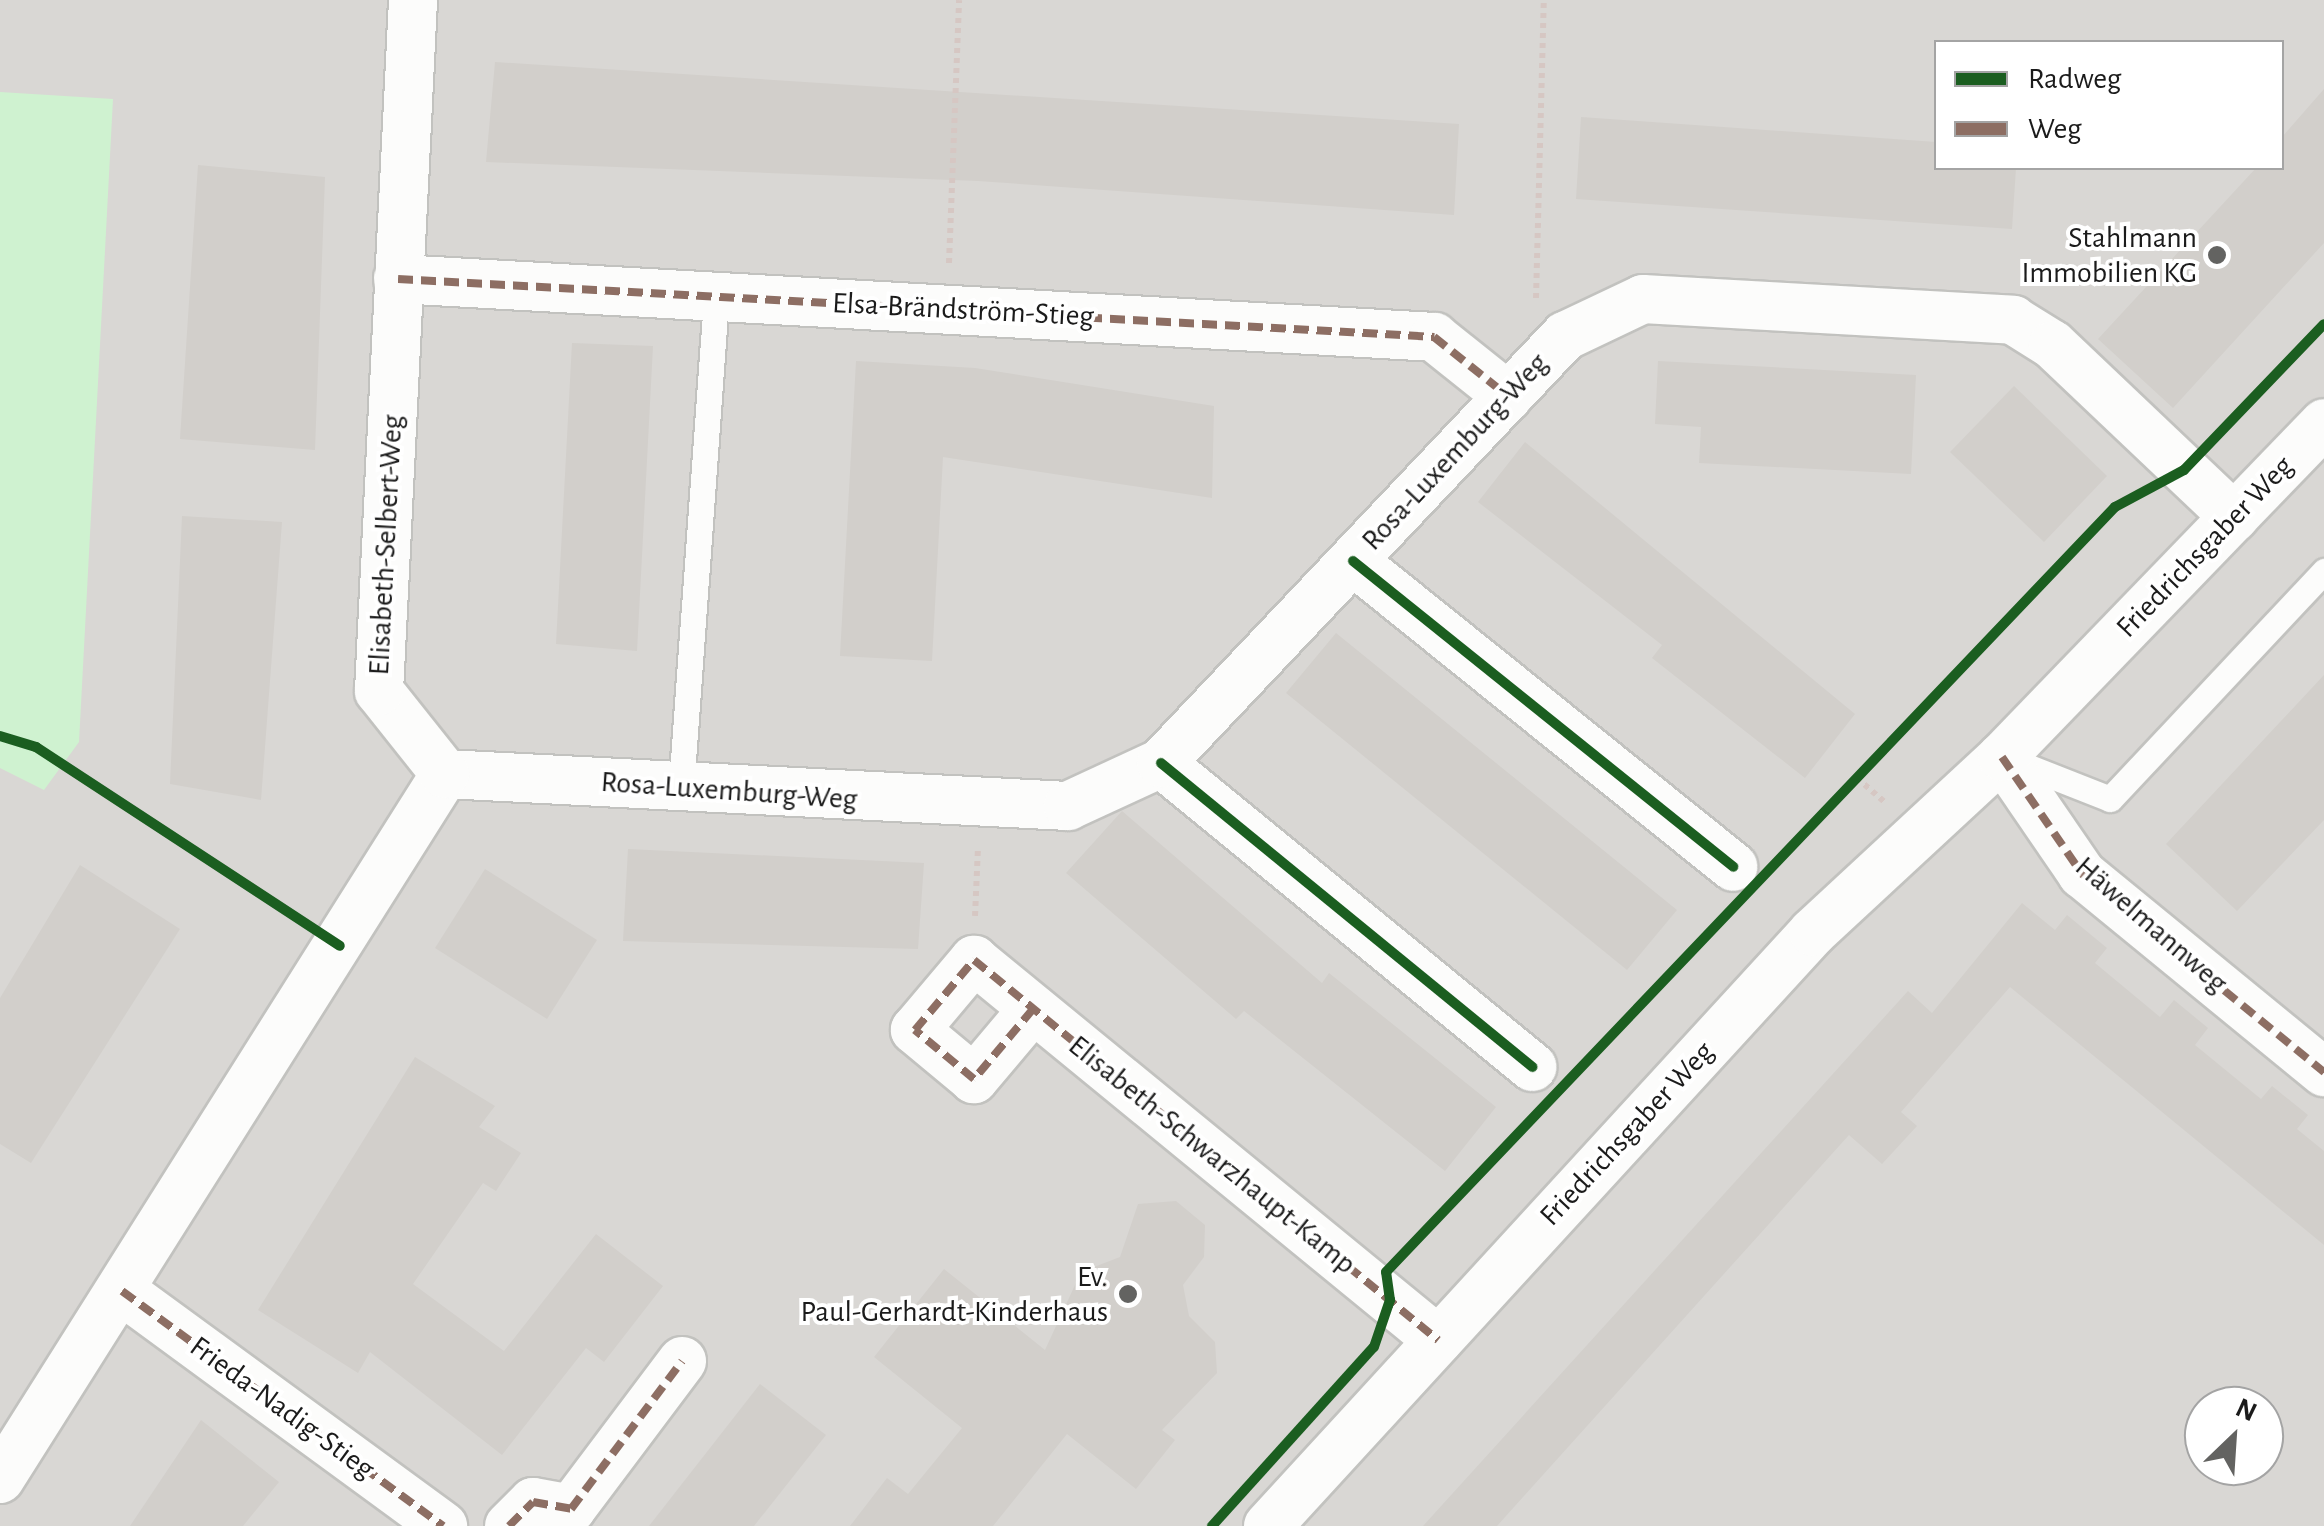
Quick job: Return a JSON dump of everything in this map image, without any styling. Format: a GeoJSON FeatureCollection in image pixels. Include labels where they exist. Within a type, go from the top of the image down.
{"type":"FeatureCollection","features":[{"type":"Feature","properties":{"kind":"street","name":"Elisabeth-Selbert-Weg"},"geometry":{"type":"LineString","coordinates":[[413,0],[379,691],[446,774]]}},
{"type":"Feature","properties":{"kind":"street","name":"Elsa-Brändström-Stieg"},"geometry":{"type":"LineString","coordinates":[[398,279],[1434,337],[1508,396]]}},
{"type":"Feature","properties":{"kind":"street","name":"Rosa-Luxemburg-Weg"},"geometry":{"type":"LineString","coordinates":[[446,774],[979,807],[1068,806],[1162,763],[1565,336],[1644,299],[2013,320],[2053,345],[2234,517]]}},
{"type":"Feature","properties":{"kind":"street","name":"Friedrichsgaber Weg"},"geometry":{"type":"LineString","coordinates":[[1268,1526],[1813,932],[2002,757],[2324,423]]}},
{"type":"Feature","properties":{"kind":"street"},"geometry":{"type":"LineString","coordinates":[[1353,560],[1733,867]]}},
{"type":"Feature","properties":{"kind":"street","name":"Häwelmannweg"},"geometry":{"type":"LineString","coordinates":[[2002,757],[2082,874],[2324,1072]]}},
{"type":"Feature","properties":{"kind":"street"},"geometry":{"type":"LineString","coordinates":[[1162,763],[1532,1067]]}},
{"type":"Feature","properties":{"kind":"street"},"geometry":{"type":"LineString","coordinates":[[0,1479],[446,774]]}},
{"type":"Feature","properties":{"kind":"street"},"geometry":{"type":"LineString","coordinates":[[974,960],[916,1030],[974,1079],[1033,1009]]}},
{"type":"Feature","properties":{"kind":"street","name":"Elisabeth-Schwarzhaupt-Kamp"},"geometry":{"type":"LineString","coordinates":[[974,960],[1438,1340]]}},
{"type":"Feature","properties":{"kind":"street","name":"Frieda-Nadig-Stieg"},"geometry":{"type":"LineString","coordinates":[[122,1291],[443,1526]]}},
{"type":"Feature","properties":{"kind":"street"},"geometry":{"type":"LineString","coordinates":[[509,1526],[533,1502],[578,1518],[682,1361]]}},
{"type":"Feature","properties":{"kind":"lane"},"geometry":{"type":"LineString","coordinates":[[681,788],[716,296]]}},
{"type":"Feature","properties":{"kind":"lane"},"geometry":{"type":"LineString","coordinates":[[2002,757],[2110,799],[2324,571]]}},
{"type":"Feature","properties":{"kind":"path"},"geometry":{"type":"LineString","coordinates":[[947,310],[959,0]]}},
{"type":"Feature","properties":{"kind":"path"},"geometry":{"type":"LineString","coordinates":[[1544,0],[1536,310],[1565,336]]}},
{"type":"Feature","properties":{"kind":"path"},"geometry":{"type":"LineString","coordinates":[[974,960],[979,807]]}},
{"type":"Feature","properties":{"kind":"shaded area"},"geometry":{"type":"Polygon","coordinates":[[[0,0],[2324,0],[2324,1526],[0,1526],[0,0]]]}},
{"type":"Feature","properties":{"kind":"green space"},"geometry":{"type":"Polygon","coordinates":[[[0,92],[113,99],[79,742],[44,790],[0,768],[0,92]]]}},
{"type":"Feature","properties":{"kind":"building"},"geometry":{"type":"Polygon","coordinates":[[[495,62],[1459,124],[1454,215],[978,181],[486,162],[495,62]]]}},
{"type":"Feature","properties":{"kind":"building"},"geometry":{"type":"Polygon","coordinates":[[[2324,89],[2324,243],[2173,408],[2098,339],[2254,170],[2284,170],[2284,135],[2324,89]]]}},
{"type":"Feature","properties":{"kind":"building"},"geometry":{"type":"Polygon","coordinates":[[[1581,117],[1934,142],[1934,170],[2016,170],[2012,229],[1576,199],[1581,117]]]}},
{"type":"Feature","properties":{"kind":"building"},"geometry":{"type":"Polygon","coordinates":[[[198,165],[325,177],[315,450],[180,439],[198,165]]]}},
{"type":"Feature","properties":{"kind":"building"},"geometry":{"type":"Polygon","coordinates":[[[572,343],[653,346],[637,651],[556,644],[572,343]]]}},
{"type":"Feature","properties":{"kind":"building"},"geometry":{"type":"Polygon","coordinates":[[[856,361],[975,368],[1214,406],[1212,498],[943,457],[932,661],[840,656],[856,361]]]}},
{"type":"Feature","properties":{"kind":"building"},"geometry":{"type":"Polygon","coordinates":[[[1658,361],[1916,375],[1911,474],[1699,463],[1701,427],[1655,424],[1658,361]]]}},
{"type":"Feature","properties":{"kind":"building"},"geometry":{"type":"Polygon","coordinates":[[[2014,386],[2107,476],[2044,542],[1950,452],[2014,386]]]}},
{"type":"Feature","properties":{"kind":"building"},"geometry":{"type":"Polygon","coordinates":[[[1525,442],[1855,714],[1805,778],[1652,658],[1662,645],[1478,502],[1525,442]]]}},
{"type":"Feature","properties":{"kind":"building"},"geometry":{"type":"Polygon","coordinates":[[[182,516],[282,522],[261,800],[170,784],[182,516]]]}},
{"type":"Feature","properties":{"kind":"building"},"geometry":{"type":"Polygon","coordinates":[[[1336,633],[1677,910],[1627,970],[1286,693],[1336,633]]]}},
{"type":"Feature","properties":{"kind":"building"},"geometry":{"type":"Polygon","coordinates":[[[2324,675],[2324,820],[2237,911],[2166,844],[2324,675]]]}},
{"type":"Feature","properties":{"kind":"building"},"geometry":{"type":"Polygon","coordinates":[[[1122,811],[1322,983],[1329,973],[1496,1107],[1445,1171],[1244,1011],[1236,1019],[1066,873],[1122,811]]]}},
{"type":"Feature","properties":{"kind":"building"},"geometry":{"type":"Polygon","coordinates":[[[628,849],[924,863],[918,949],[623,941],[628,849]]]}},
{"type":"Feature","properties":{"kind":"building"},"geometry":{"type":"Polygon","coordinates":[[[80,865],[180,929],[31,1163],[0,1144],[0,998],[80,865]]]}},
{"type":"Feature","properties":{"kind":"building"},"geometry":{"type":"Polygon","coordinates":[[[485,869],[597,940],[547,1019],[435,948],[485,869]]]}},
{"type":"Feature","properties":{"kind":"building"},"geometry":{"type":"Polygon","coordinates":[[[2022,903],[2055,930],[2067,915],[2107,948],[2095,963],[2160,1017],[2174,1000],[2208,1028],[2195,1045],[2261,1099],[2272,1086],[2308,1115],[2297,1129],[2324,1151],[2324,1245],[2010,987],[1901,1112],[1917,1126],[1882,1164],[1849,1135],[1497,1526],[1423,1526],[1908,991],[1932,1013],[2022,903]]]}},
{"type":"Feature","properties":{"kind":"building"},"geometry":{"type":"Polygon","coordinates":[[[415,1057],[495,1106],[479,1127],[521,1153],[496,1191],[483,1183],[413,1284],[504,1351],[596,1234],[663,1286],[604,1362],[586,1348],[502,1455],[370,1352],[358,1373],[258,1310],[415,1057]]]}},
{"type":"Feature","properties":{"kind":"building"},"geometry":{"type":"Polygon","coordinates":[[[1176,1201],[1205,1225],[1204,1257],[1183,1285],[1189,1316],[1215,1342],[1217,1373],[1162,1430],[1175,1440],[1136,1489],[1067,1434],[993,1526],[850,1526],[887,1478],[908,1494],[962,1428],[874,1357],[944,1269],[1045,1350],[1081,1272],[1120,1257],[1138,1204],[1176,1201]]]}},
{"type":"Feature","properties":{"kind":"building"},"geometry":{"type":"Polygon","coordinates":[[[760,1384],[826,1435],[754,1526],[649,1526],[760,1384]]]}},
{"type":"Feature","properties":{"kind":"building"},"geometry":{"type":"Polygon","coordinates":[[[201,1420],[279,1482],[243,1526],[130,1526],[201,1420]]]}},
{"type":"Feature","properties":{"kind":"marked path"},"geometry":{"type":"LineString","coordinates":[[398,279],[1434,337],[1508,396]]}},
{"type":"Feature","properties":{"kind":"marked path"},"geometry":{"type":"LineString","coordinates":[[2002,757],[2082,874],[2324,1072]]}},
{"type":"Feature","properties":{"kind":"marked path"},"geometry":{"type":"LineString","coordinates":[[1033,1009],[974,1079],[915,1030],[974,960],[1438,1340]]}},
{"type":"Feature","properties":{"kind":"marked path"},"geometry":{"type":"LineString","coordinates":[[122,1291],[443,1526]]}},
{"type":"Feature","properties":{"kind":"marked path"},"geometry":{"type":"LineString","coordinates":[[509,1526],[533,1502],[571,1509],[682,1361]]}},
{"type":"Feature","properties":{"kind":"cycle path"},"geometry":{"type":"LineString","coordinates":[[1212,1526],[1374,1347],[1390,1300],[1386,1272],[2115,507],[2184,470],[2324,324]]}},
{"type":"Feature","properties":{"kind":"cycle path"},"geometry":{"type":"LineString","coordinates":[[1353,561],[1733,867]]}},
{"type":"Feature","properties":{"kind":"cycle path"},"geometry":{"type":"LineString","coordinates":[[0,736],[36,747],[340,946]]}},
{"type":"Feature","properties":{"kind":"cycle path"},"geometry":{"type":"LineString","coordinates":[[1161,763],[1532,1067]]}},
{"type":"Feature","properties":{"kind":"place","name":"Stahlmann Immobilien KG"},"geometry":{"type":"Point","coordinates":[2217,255]}},
{"type":"Feature","properties":{"kind":"place","name":"Ev. Paul-Gerhardt-Kinderhaus"},"geometry":{"type":"Point","coordinates":[1128,1294]}}]}
